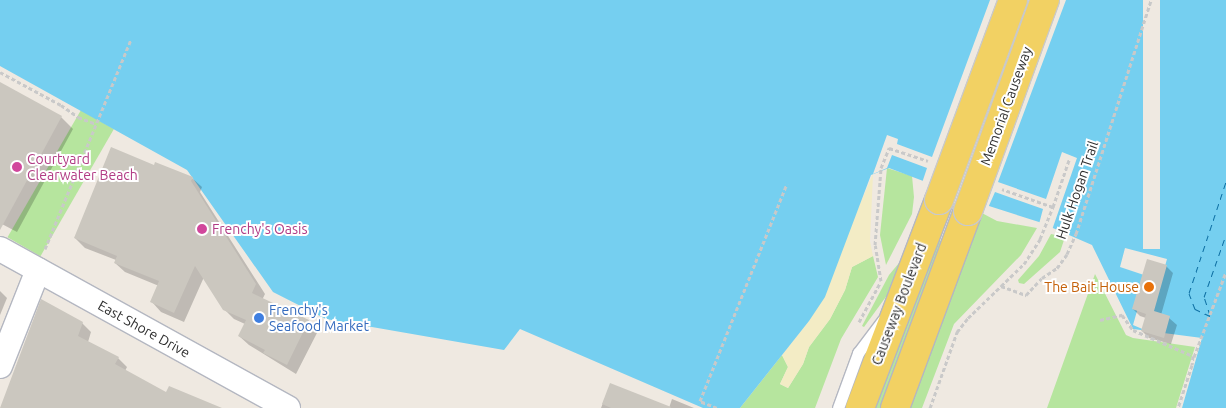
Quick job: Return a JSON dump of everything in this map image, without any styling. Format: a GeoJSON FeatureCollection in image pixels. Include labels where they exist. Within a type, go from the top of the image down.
{"type":"FeatureCollection","features":[{"type":"Feature","properties":{"kind":"main road","name":"Causeway Boulevard"},"geometry":{"type":"LineString","coordinates":[[860,408],[891,289],[939,200],[1013,0]]}},
{"type":"Feature","properties":{"kind":"main road","name":"Memorial Causeway"},"geometry":{"type":"LineString","coordinates":[[895,408],[1045,0]]}},
{"type":"Feature","properties":{"kind":"street","name":"East Shore Drive"},"geometry":{"type":"LineString","coordinates":[[0,250],[288,408]]}},
{"type":"Feature","properties":{"kind":"street"},"geometry":{"type":"LineString","coordinates":[[0,366],[38,270]]}},
{"type":"Feature","properties":{"kind":"lane"},"geometry":{"type":"LineString","coordinates":[[838,408],[858,353],[891,289]]}},
{"type":"Feature","properties":{"kind":"path","name":"Hulk Hogan Trail"},"geometry":{"type":"LineString","coordinates":[[1001,286],[1026,295],[1042,278],[1058,268],[1067,254],[1076,234],[1151,0]]}},
{"type":"Feature","properties":{"kind":"path"},"geometry":{"type":"LineString","coordinates":[[38,270],[131,39]]}},
{"type":"Feature","properties":{"kind":"path"},"geometry":{"type":"LineString","coordinates":[[0,72],[61,105],[78,117],[97,122]]}},
{"type":"Feature","properties":{"kind":"path"},"geometry":{"type":"LineString","coordinates":[[891,289],[875,245],[881,168],[889,148],[931,162]]}},
{"type":"Feature","properties":{"kind":"path"},"geometry":{"type":"LineString","coordinates":[[930,408],[957,332],[1024,264],[1040,239],[1069,160]]}},
{"type":"Feature","properties":{"kind":"path"},"geometry":{"type":"LineString","coordinates":[[717,408],[700,401],[788,184]]}},
{"type":"Feature","properties":{"kind":"path"},"geometry":{"type":"LineString","coordinates":[[998,187],[1053,206]]}},
{"type":"Feature","properties":{"kind":"path"},"geometry":{"type":"LineString","coordinates":[[1178,408],[1192,360],[1224,284],[1226,272]]}},
{"type":"Feature","properties":{"kind":"path"},"geometry":{"type":"LineString","coordinates":[[884,275],[891,289]]}},
{"type":"Feature","properties":{"kind":"path"},"geometry":{"type":"LineString","coordinates":[[858,324],[891,289]]}},
{"type":"Feature","properties":{"kind":"path"},"geometry":{"type":"LineString","coordinates":[[1100,320],[1122,315],[1133,330],[1192,356],[1192,360]]}},
{"type":"Feature","properties":{"kind":"green space"},"geometry":{"type":"Polygon","coordinates":[[[81,110],[114,129],[40,256],[8,237],[81,110]]]}},
{"type":"Feature","properties":{"kind":"green space"},"geometry":{"type":"Polygon","coordinates":[[[887,168],[912,176],[914,197],[912,214],[886,265],[880,235],[887,168]]]}},
{"type":"Feature","properties":{"kind":"green space"},"geometry":{"type":"Polygon","coordinates":[[[980,212],[997,221],[1037,228],[1021,255],[954,324],[922,408],[909,408],[980,212]]]}},
{"type":"Feature","properties":{"kind":"green space"},"geometry":{"type":"Polygon","coordinates":[[[1051,234],[1065,237],[1060,252],[1024,284],[1019,283],[1018,280],[1039,256],[1051,234]]]}},
{"type":"Feature","properties":{"kind":"green space"},"geometry":{"type":"Polygon","coordinates":[[[938,239],[941,241],[931,279],[884,408],[871,408],[938,239]]]}},
{"type":"Feature","properties":{"kind":"green space"},"geometry":{"type":"Polygon","coordinates":[[[873,256],[878,277],[841,339],[815,408],[740,408],[782,355],[788,367],[780,384],[788,388],[803,364],[809,347],[830,319],[845,290],[852,267],[873,256]]]}},
{"type":"Feature","properties":{"kind":"green space"},"geometry":{"type":"Polygon","coordinates":[[[904,257],[896,283],[864,327],[862,326],[889,275],[904,257]]]}},
{"type":"Feature","properties":{"kind":"green space"},"geometry":{"type":"Polygon","coordinates":[[[1095,274],[1126,335],[1133,338],[1195,347],[1176,408],[1047,408],[1095,274]]]}},
{"type":"Feature","properties":{"kind":"sand"},"geometry":{"type":"Polygon","coordinates":[[[873,174],[870,241],[873,256],[852,267],[845,290],[830,319],[809,347],[803,364],[788,388],[780,384],[788,367],[782,355],[809,321],[873,174]]]}},
{"type":"Feature","properties":{"kind":"water"},"geometry":{"type":"Polygon","coordinates":[[[0,0],[1226,0],[1226,408],[1182,408],[1202,338],[1133,329],[1092,245],[1039,222],[989,206],[889,168],[871,175],[825,297],[809,321],[740,408],[703,408],[520,329],[504,350],[326,319],[273,292],[187,170],[0,66],[0,0]]]}},
{"type":"Feature","properties":{"kind":"pier"},"geometry":{"type":"Polygon","coordinates":[[[990,0],[1066,0],[998,182],[1046,199],[1062,152],[1077,158],[1052,230],[1039,224],[1043,209],[995,192],[988,208],[922,183],[927,168],[892,155],[887,168],[873,174],[887,135],[898,139],[897,144],[932,157],[990,0]]]}},
{"type":"Feature","properties":{"kind":"pier"},"geometry":{"type":"Polygon","coordinates":[[[1143,0],[1160,0],[1160,249],[1143,249],[1143,0]]]}},
{"type":"Feature","properties":{"kind":"pier"},"geometry":{"type":"Polygon","coordinates":[[[1125,248],[1167,259],[1147,331],[1133,325],[1147,276],[1120,267],[1125,248]]]}},
{"type":"Feature","properties":{"kind":"building","name":"Courtyard Clearwater Beach"},"geometry":{"type":"Polygon","coordinates":[[[0,82],[62,116],[0,230],[0,82]]]}},
{"type":"Feature","properties":{"kind":"building"},"geometry":{"type":"Polygon","coordinates":[[[111,147],[154,165],[155,162],[193,177],[191,181],[256,284],[252,293],[309,320],[287,365],[263,353],[265,350],[238,336],[246,320],[223,310],[195,266],[174,313],[150,302],[159,281],[114,263],[117,256],[74,238],[111,147]]]}},
{"type":"Feature","properties":{"kind":"building","name":"The Bait House"},"geometry":{"type":"Polygon","coordinates":[[[1147,259],[1167,265],[1154,311],[1170,316],[1164,338],[1141,331],[1146,314],[1132,309],[1147,259]]]}},
{"type":"Feature","properties":{"kind":"building"},"geometry":{"type":"Polygon","coordinates":[[[41,299],[83,322],[78,336],[119,357],[115,364],[166,392],[169,386],[222,408],[0,408],[41,299]]]}},
{"type":"Feature","properties":{"kind":"building"},"geometry":{"type":"Polygon","coordinates":[[[610,383],[671,407],[611,408],[602,404],[610,383]]]}},
{"type":"Feature","properties":{"kind":"ferry route"},"geometry":{"type":"LineString","coordinates":[[1210,316],[1195,309],[1189,293],[1226,182]]}},
{"type":"Feature","properties":{"kind":"ferry route"},"geometry":{"type":"LineString","coordinates":[[1210,315],[1204,297],[1226,235]]}},
{"type":"Feature","properties":{"kind":"place","name":"Courtyard Clearwater Beach"},"geometry":{"type":"Point","coordinates":[17,167]}},
{"type":"Feature","properties":{"kind":"place","name":"Frenchy's Oasis"},"geometry":{"type":"Point","coordinates":[202,229]}},
{"type":"Feature","properties":{"kind":"place","name":"The Bait House"},"geometry":{"type":"Point","coordinates":[1149,287]}},
{"type":"Feature","properties":{"kind":"place","name":"Frenchy's Seafood Market"},"geometry":{"type":"Point","coordinates":[259,318]}}]}
